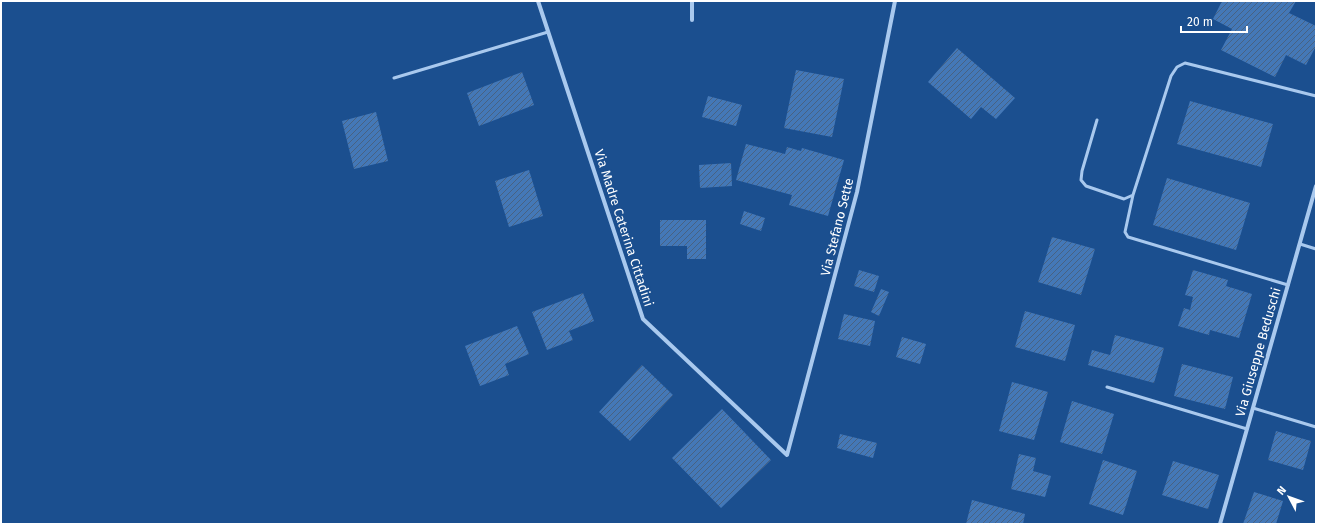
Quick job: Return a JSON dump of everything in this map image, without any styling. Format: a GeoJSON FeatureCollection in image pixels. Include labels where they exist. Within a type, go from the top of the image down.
{"type":"FeatureCollection","features":[{"type":"Feature","properties":{"kind":"street","name":"Via Madre Caterina Cittadini"},"geometry":{"type":"LineString","coordinates":[[538,1],[643,319],[787,455]]}},
{"type":"Feature","properties":{"kind":"street"},"geometry":{"type":"LineString","coordinates":[[692,1],[692,20]]}},
{"type":"Feature","properties":{"kind":"street","name":"Via Stefano Sette"},"geometry":{"type":"LineString","coordinates":[[787,455],[857,192],[895,1]]}},
{"type":"Feature","properties":{"kind":"street","name":"Via Giuseppe Beduschi"},"geometry":{"type":"LineString","coordinates":[[1220,524],[1316,186]]}},
{"type":"Feature","properties":{"kind":"lane"},"geometry":{"type":"LineString","coordinates":[[394,78],[548,32]]}},
{"type":"Feature","properties":{"kind":"lane"},"geometry":{"type":"LineString","coordinates":[[1288,285],[1128,237],[1125,232],[1133,195],[1171,76],[1177,67],[1185,63],[1316,96]]}},
{"type":"Feature","properties":{"kind":"lane"},"geometry":{"type":"LineString","coordinates":[[1097,120],[1082,171],[1081,180],[1086,186],[1124,199],[1133,195]]}},
{"type":"Feature","properties":{"kind":"lane"},"geometry":{"type":"LineString","coordinates":[[1300,244],[1316,249]]}},
{"type":"Feature","properties":{"kind":"lane"},"geometry":{"type":"LineString","coordinates":[[1107,387],[1246,429]]}},
{"type":"Feature","properties":{"kind":"lane"},"geometry":{"type":"LineString","coordinates":[[1253,408],[1316,427]]}},
{"type":"Feature","properties":{"kind":"building"},"geometry":{"type":"Polygon","coordinates":[[[1222,1],[1296,1],[1289,13],[1316,26],[1316,46],[1306,65],[1286,55],[1275,77],[1221,50],[1232,29],[1213,19],[1222,1]]]}},
{"type":"Feature","properties":{"kind":"building"},"geometry":{"type":"Polygon","coordinates":[[[957,48],[1015,98],[996,119],[981,107],[971,119],[928,82],[957,48]]]}},
{"type":"Feature","properties":{"kind":"building"},"geometry":{"type":"Polygon","coordinates":[[[796,70],[844,79],[832,137],[784,128],[796,70]]]}},
{"type":"Feature","properties":{"kind":"building"},"geometry":{"type":"Polygon","coordinates":[[[522,72],[534,105],[479,126],[467,93],[522,72]]]}},
{"type":"Feature","properties":{"kind":"building"},"geometry":{"type":"Polygon","coordinates":[[[708,96],[742,105],[736,126],[702,117],[708,96]]]}},
{"type":"Feature","properties":{"kind":"building"},"geometry":{"type":"Polygon","coordinates":[[[1190,101],[1273,124],[1261,167],[1177,144],[1190,101]]]}},
{"type":"Feature","properties":{"kind":"building"},"geometry":{"type":"Polygon","coordinates":[[[376,112],[388,161],[354,169],[342,121],[376,112]]]}},
{"type":"Feature","properties":{"kind":"building"},"geometry":{"type":"Polygon","coordinates":[[[746,144],[785,154],[787,147],[801,151],[802,148],[844,160],[828,216],[789,205],[792,195],[736,180],[746,144]]]}},
{"type":"Feature","properties":{"kind":"building"},"geometry":{"type":"Polygon","coordinates":[[[731,163],[732,186],[700,188],[699,165],[731,163]]]}},
{"type":"Feature","properties":{"kind":"building"},"geometry":{"type":"Polygon","coordinates":[[[529,170],[543,216],[509,227],[495,181],[529,170]]]}},
{"type":"Feature","properties":{"kind":"building"},"geometry":{"type":"Polygon","coordinates":[[[1167,178],[1250,203],[1236,250],[1153,225],[1167,178]]]}},
{"type":"Feature","properties":{"kind":"building"},"geometry":{"type":"Polygon","coordinates":[[[744,211],[765,218],[761,231],[740,224],[744,211]]]}},
{"type":"Feature","properties":{"kind":"building"},"geometry":{"type":"Polygon","coordinates":[[[660,220],[706,220],[706,259],[687,259],[687,246],[660,246],[660,220]]]}},
{"type":"Feature","properties":{"kind":"building"},"geometry":{"type":"Polygon","coordinates":[[[1052,237],[1095,249],[1081,295],[1038,282],[1052,237]]]}},
{"type":"Feature","properties":{"kind":"building"},"geometry":{"type":"Polygon","coordinates":[[[859,270],[879,276],[874,292],[854,286],[859,270]]]}},
{"type":"Feature","properties":{"kind":"building"},"geometry":{"type":"Polygon","coordinates":[[[1193,270],[1228,280],[1226,286],[1252,294],[1239,338],[1210,330],[1209,335],[1178,326],[1184,308],[1190,310],[1193,297],[1185,295],[1193,270]]]}},
{"type":"Feature","properties":{"kind":"building"},"geometry":{"type":"Polygon","coordinates":[[[881,289],[889,292],[879,316],[871,312],[881,289]]]}},
{"type":"Feature","properties":{"kind":"building"},"geometry":{"type":"Polygon","coordinates":[[[583,293],[594,321],[569,331],[573,340],[547,350],[532,312],[583,293]]]}},
{"type":"Feature","properties":{"kind":"building"},"geometry":{"type":"Polygon","coordinates":[[[1025,311],[1075,325],[1065,361],[1015,347],[1025,311]]]}},
{"type":"Feature","properties":{"kind":"building"},"geometry":{"type":"Polygon","coordinates":[[[844,314],[875,321],[870,346],[838,339],[844,314]]]}},
{"type":"Feature","properties":{"kind":"building"},"geometry":{"type":"Polygon","coordinates":[[[517,326],[529,354],[505,364],[509,375],[480,386],[465,346],[517,326]]]}},
{"type":"Feature","properties":{"kind":"building"},"geometry":{"type":"Polygon","coordinates":[[[1115,335],[1164,348],[1154,383],[1088,365],[1092,350],[1110,355],[1115,335]]]}},
{"type":"Feature","properties":{"kind":"building"},"geometry":{"type":"Polygon","coordinates":[[[902,337],[926,344],[920,364],[896,357],[902,337]]]}},
{"type":"Feature","properties":{"kind":"building"},"geometry":{"type":"Polygon","coordinates":[[[1182,364],[1233,377],[1225,409],[1174,396],[1182,364]]]}},
{"type":"Feature","properties":{"kind":"building"},"geometry":{"type":"Polygon","coordinates":[[[642,365],[673,395],[630,441],[599,412],[642,365]]]}},
{"type":"Feature","properties":{"kind":"building"},"geometry":{"type":"Polygon","coordinates":[[[1012,382],[1048,392],[1034,440],[999,431],[1012,382]]]}},
{"type":"Feature","properties":{"kind":"building"},"geometry":{"type":"Polygon","coordinates":[[[1072,401],[1114,414],[1102,454],[1060,442],[1072,401]]]}},
{"type":"Feature","properties":{"kind":"building"},"geometry":{"type":"Polygon","coordinates":[[[722,409],[771,460],[721,508],[672,458],[722,409]]]}},
{"type":"Feature","properties":{"kind":"building"},"geometry":{"type":"Polygon","coordinates":[[[1276,431],[1311,441],[1303,470],[1268,460],[1276,431]]]}},
{"type":"Feature","properties":{"kind":"building"},"geometry":{"type":"Polygon","coordinates":[[[840,434],[877,443],[873,458],[837,448],[840,434]]]}},
{"type":"Feature","properties":{"kind":"building"},"geometry":{"type":"Polygon","coordinates":[[[1019,454],[1036,458],[1033,471],[1051,476],[1045,497],[1011,489],[1019,454]]]}},
{"type":"Feature","properties":{"kind":"building"},"geometry":{"type":"Polygon","coordinates":[[[1103,460],[1137,471],[1123,515],[1089,504],[1103,460]]]}},
{"type":"Feature","properties":{"kind":"building"},"geometry":{"type":"Polygon","coordinates":[[[1173,461],[1219,475],[1208,509],[1162,495],[1173,461]]]}},
{"type":"Feature","properties":{"kind":"building"},"geometry":{"type":"Polygon","coordinates":[[[1254,492],[1283,501],[1276,524],[1243,524],[1254,492]]]}},
{"type":"Feature","properties":{"kind":"building"},"geometry":{"type":"Polygon","coordinates":[[[972,500],[1025,514],[1023,524],[966,524],[972,500]]]}}]}
